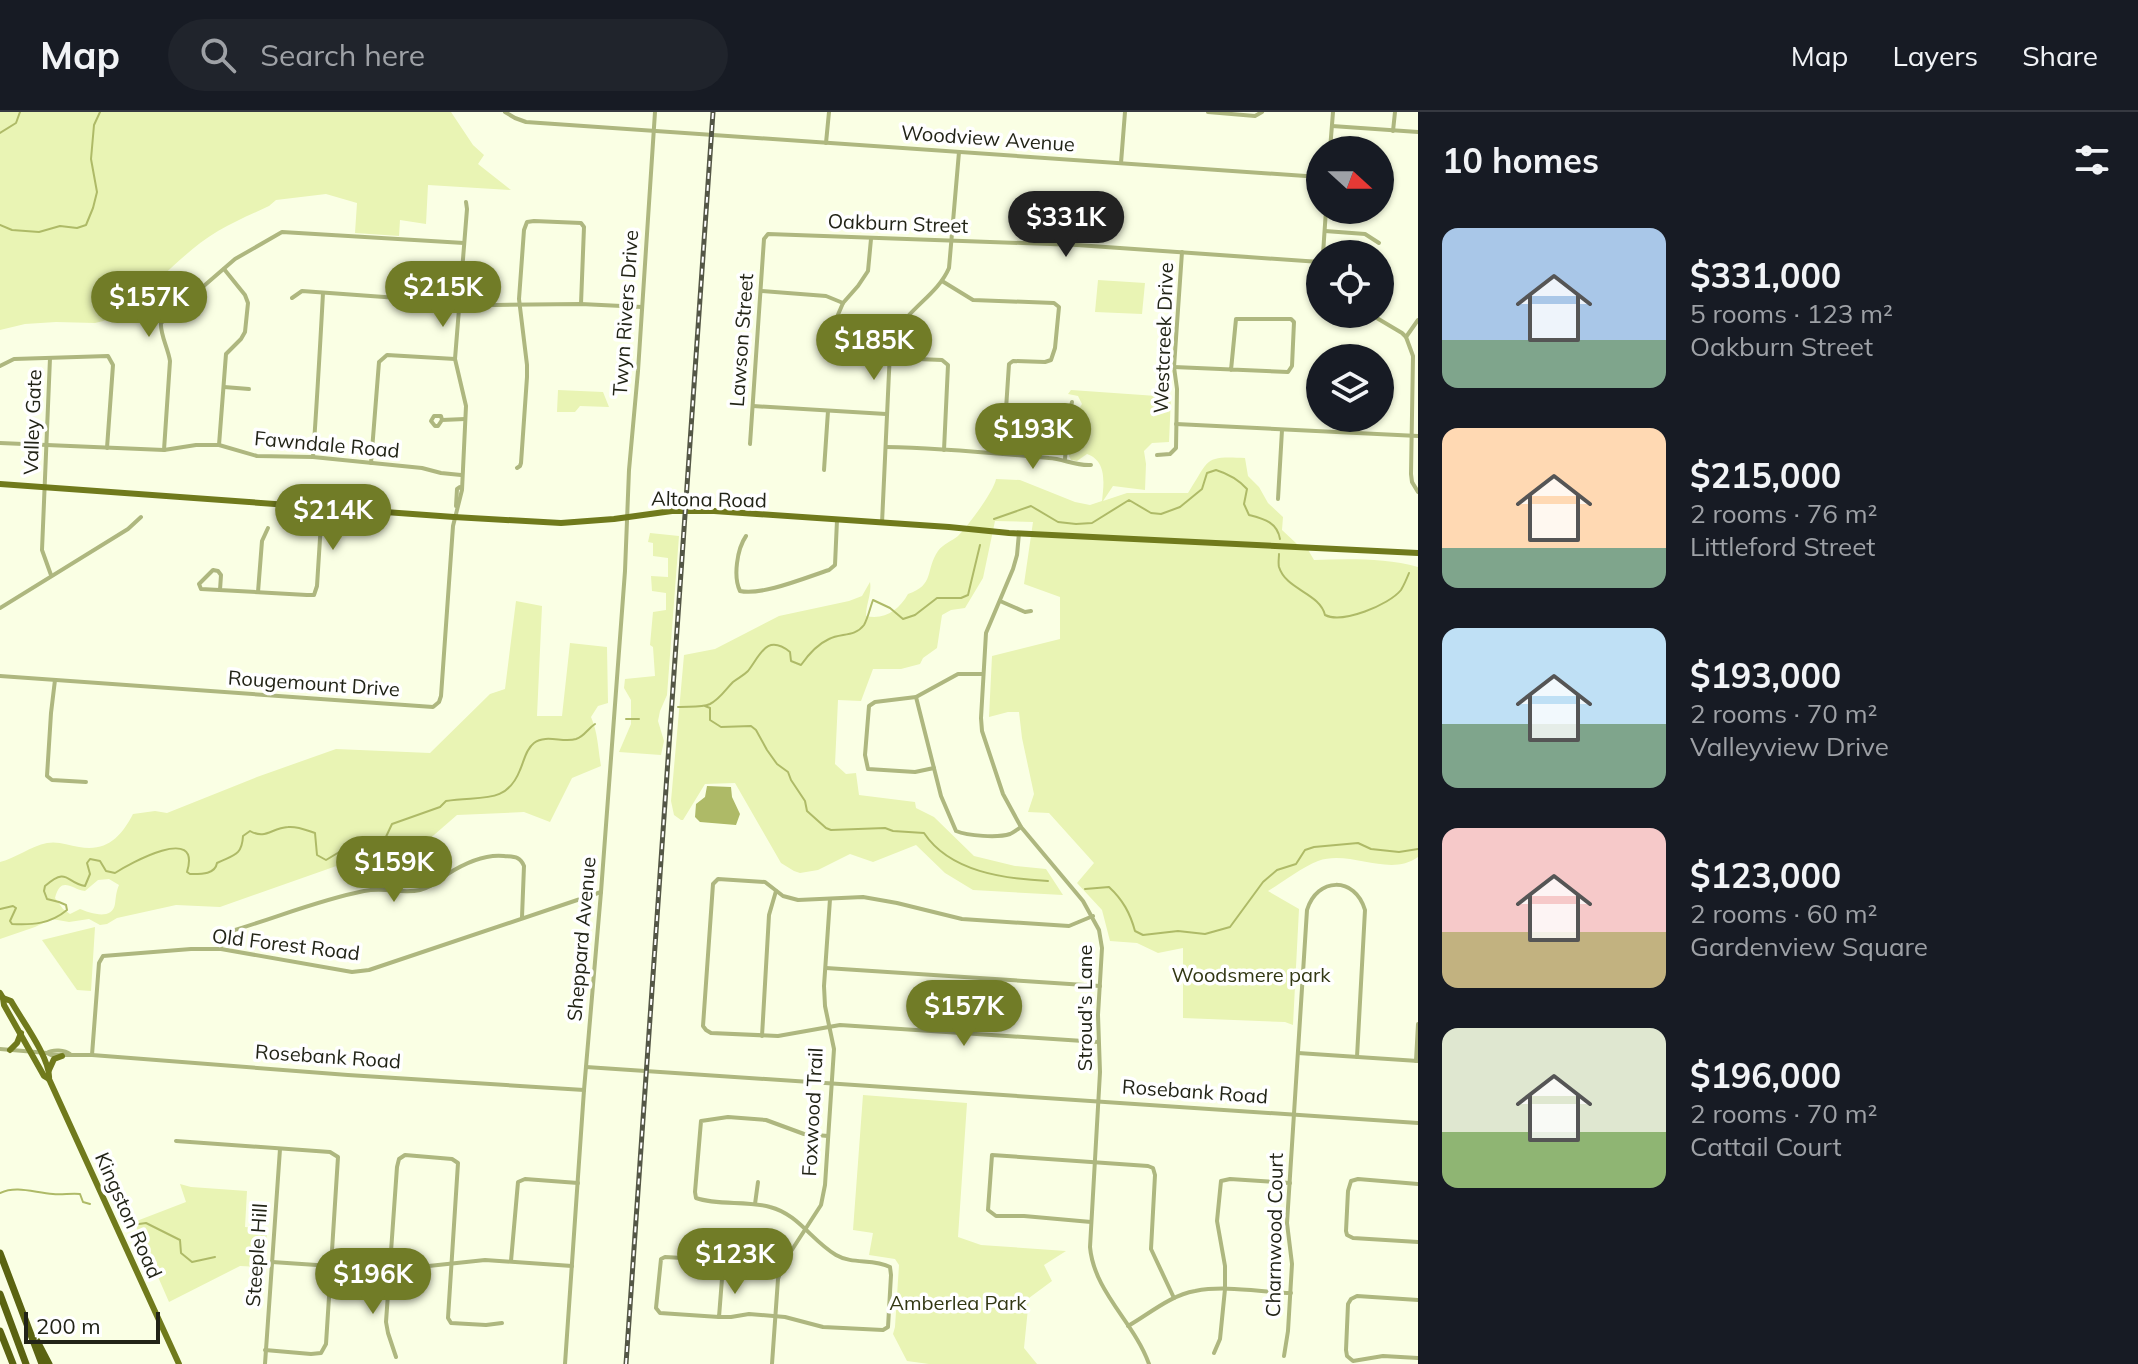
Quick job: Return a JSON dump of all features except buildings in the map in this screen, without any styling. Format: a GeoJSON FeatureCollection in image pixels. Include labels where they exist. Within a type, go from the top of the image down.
{"type":"FeatureCollection","features":[{"type":"Feature","properties":{"kind":"highway"},"geometry":{"type":"LineString","coordinates":[[0,1253],[42,1364]]}},
{"type":"Feature","properties":{"kind":"highway"},"geometry":{"type":"LineString","coordinates":[[0,1294],[26,1364]]}},
{"type":"Feature","properties":{"kind":"highway"},"geometry":{"type":"LineString","coordinates":[[22,1311],[49,1364]]}},
{"type":"Feature","properties":{"kind":"highway"},"geometry":{"type":"LineString","coordinates":[[0,1331],[13,1364]]}},
{"type":"Feature","properties":{"kind":"main road","name":"Altona Road"},"geometry":{"type":"LineString","coordinates":[[0,484],[561,523],[698,511],[1019,533],[1418,553]]}},
{"type":"Feature","properties":{"kind":"main road","name":"Kingston Road"},"geometry":{"type":"LineString","coordinates":[[2,996],[4,1005],[44,1076],[49,1079]]}},
{"type":"Feature","properties":{"kind":"main road","name":"Kingston Road"},"geometry":{"type":"LineString","coordinates":[[2,996],[11,1001],[44,1052],[49,1079],[179,1364]]}},
{"type":"Feature","properties":{"kind":"main road"},"geometry":{"type":"LineString","coordinates":[[10,1050],[21,1033]]}},
{"type":"Feature","properties":{"kind":"main road"},"geometry":{"type":"LineString","coordinates":[[49,1070],[54,1059],[66,1055]]}},
{"type":"Feature","properties":{"kind":"street","name":"Woodview Avenue"},"geometry":{"type":"LineString","coordinates":[[505,112],[526,122],[1306,176]]}},
{"type":"Feature","properties":{"kind":"street","name":"Twyn Rivers Drive"},"geometry":{"type":"LineString","coordinates":[[627,516],[655,112]]}},
{"type":"Feature","properties":{"kind":"street"},"geometry":{"type":"LineString","coordinates":[[826,143],[829,112]]}},
{"type":"Feature","properties":{"kind":"street"},"geometry":{"type":"LineString","coordinates":[[1121,163],[1125,112]]}},
{"type":"Feature","properties":{"kind":"street"},"geometry":{"type":"LineString","coordinates":[[1208,112],[1255,116],[1262,112]]}},
{"type":"Feature","properties":{"kind":"street"},"geometry":{"type":"LineString","coordinates":[[1331,136],[1333,112]]}},
{"type":"Feature","properties":{"kind":"street"},"geometry":{"type":"LineString","coordinates":[[1393,131],[1395,112]]}},
{"type":"Feature","properties":{"kind":"street"},"geometry":{"type":"LineString","coordinates":[[1332,126],[1418,132]]}},
{"type":"Feature","properties":{"kind":"street"},"geometry":{"type":"LineString","coordinates":[[882,523],[890,351],[896,333],[942,281],[949,268],[959,152]]}},
{"type":"Feature","properties":{"kind":"street"},"geometry":{"type":"LineString","coordinates":[[454,517],[461,487],[466,406],[455,359],[466,202]]}},
{"type":"Feature","properties":{"kind":"street"},"geometry":{"type":"LineString","coordinates":[[517,468],[521,463],[527,365],[520,306],[527,222],[581,223],[584,227],[581,304]]}},
{"type":"Feature","properties":{"kind":"street"},"geometry":{"type":"LineString","coordinates":[[1324,240],[1325,224]]}},
{"type":"Feature","properties":{"kind":"street"},"geometry":{"type":"LineString","coordinates":[[1325,231],[1365,234],[1374,240]]}},
{"type":"Feature","properties":{"kind":"street"},"geometry":{"type":"LineString","coordinates":[[164,450],[170,361],[161,323],[235,259],[282,232],[464,243]]}},
{"type":"Feature","properties":{"kind":"street","name":"Oakburn Street"},"geometry":{"type":"LineString","coordinates":[[764,239],[772,233],[1077,245],[1306,261]]}},
{"type":"Feature","properties":{"kind":"street","name":"Lawson Street"},"geometry":{"type":"LineString","coordinates":[[750,444],[764,239]]}},
{"type":"Feature","properties":{"kind":"street"},"geometry":{"type":"LineString","coordinates":[[824,342],[843,303],[868,271],[871,239]]}},
{"type":"Feature","properties":{"kind":"street","name":"Westcreek Drive"},"geometry":{"type":"LineString","coordinates":[[1157,455],[1170,454],[1176,448],[1177,389],[1174,367],[1182,252]]}},
{"type":"Feature","properties":{"kind":"street"},"geometry":{"type":"LineString","coordinates":[[219,445],[226,354],[245,332],[248,303],[224,269]]}},
{"type":"Feature","properties":{"kind":"street"},"geometry":{"type":"LineString","coordinates":[[942,281],[973,300],[1054,303],[1059,307],[1051,360],[1013,361],[1009,364],[1003,454]]}},
{"type":"Feature","properties":{"kind":"street"},"geometry":{"type":"LineString","coordinates":[[292,298],[302,291],[520,306],[581,304],[642,307]]}},
{"type":"Feature","properties":{"kind":"street"},"geometry":{"type":"LineString","coordinates":[[761,291],[826,296],[843,303]]}},
{"type":"Feature","properties":{"kind":"street"},"geometry":{"type":"LineString","coordinates":[[313,457],[323,293]]}},
{"type":"Feature","properties":{"kind":"street"},"geometry":{"type":"LineString","coordinates":[[1174,367],[1231,370],[1288,372],[1292,366],[1294,322],[1291,319],[1236,319],[1231,370]]}},
{"type":"Feature","properties":{"kind":"street"},"geometry":{"type":"LineString","coordinates":[[1406,337],[1418,320]]}},
{"type":"Feature","properties":{"kind":"street"},"geometry":{"type":"LineString","coordinates":[[1394,327],[1406,337],[1416,376],[1411,474],[1418,492]]}},
{"type":"Feature","properties":{"kind":"street"},"geometry":{"type":"LineString","coordinates":[[890,351],[918,359],[942,360],[948,365],[944,450]]}},
{"type":"Feature","properties":{"kind":"street"},"geometry":{"type":"LineString","coordinates":[[371,463],[379,362],[387,355],[455,359]]}},
{"type":"Feature","properties":{"kind":"street"},"geometry":{"type":"LineString","coordinates":[[0,366],[14,359],[108,356],[113,365],[107,448]]}},
{"type":"Feature","properties":{"kind":"street","name":"Valley Gate"},"geometry":{"type":"LineString","coordinates":[[50,358],[42,550],[51,575]]}},
{"type":"Feature","properties":{"kind":"street"},"geometry":{"type":"LineString","coordinates":[[224,387],[249,389]]}},
{"type":"Feature","properties":{"kind":"street"},"geometry":{"type":"LineString","coordinates":[[1065,459],[1072,402]]}},
{"type":"Feature","properties":{"kind":"street"},"geometry":{"type":"LineString","coordinates":[[753,406],[886,414]]}},
{"type":"Feature","properties":{"kind":"street"},"geometry":{"type":"LineString","coordinates":[[824,470],[828,411]]}},
{"type":"Feature","properties":{"kind":"street"},"geometry":{"type":"LineString","coordinates":[[442,420],[465,419]]}},
{"type":"Feature","properties":{"kind":"street","name":"Westcreek Drive"},"geometry":{"type":"LineString","coordinates":[[1176,424],[1418,436]]}},
{"type":"Feature","properties":{"kind":"street"},"geometry":{"type":"LineString","coordinates":[[1278,499],[1282,430]]}},
{"type":"Feature","properties":{"kind":"street","name":"Fawndale Road"},"geometry":{"type":"LineString","coordinates":[[0,443],[164,450],[219,445],[257,456],[313,457],[461,475]]}},
{"type":"Feature","properties":{"kind":"street"},"geometry":{"type":"LineString","coordinates":[[886,447],[1065,459],[1075,465],[1091,465]]}},
{"type":"Feature","properties":{"kind":"street"},"geometry":{"type":"LineString","coordinates":[[220,590],[221,575],[218,571],[213,570],[199,584],[201,589],[314,595],[322,507]]}},
{"type":"Feature","properties":{"kind":"street","name":"Sheppard Avenue"},"geometry":{"type":"LineString","coordinates":[[565,1364],[627,516]]}},
{"type":"Feature","properties":{"kind":"street"},"geometry":{"type":"LineString","coordinates":[[0,608],[128,529],[141,517]]}},
{"type":"Feature","properties":{"kind":"street","name":"Rougemount Drive"},"geometry":{"type":"LineString","coordinates":[[0,676],[433,707],[441,696],[454,517]]}},
{"type":"Feature","properties":{"kind":"street"},"geometry":{"type":"LineString","coordinates":[[746,536],[739,552],[737,585],[740,591],[747,593],[829,570],[835,565],[837,520]]}},
{"type":"Feature","properties":{"kind":"street"},"geometry":{"type":"LineString","coordinates":[[258,592],[262,541],[268,528]]}},
{"type":"Feature","properties":{"kind":"street","name":"Stroud's Lane"},"geometry":{"type":"LineString","coordinates":[[1019,533],[1017,555],[986,633],[982,731],[1003,794],[1021,827],[1083,901],[1099,930],[1102,948],[1098,1042],[1100,1072],[1091,1263],[1149,1364]]}},
{"type":"Feature","properties":{"kind":"street"},"geometry":{"type":"LineString","coordinates":[[1000,601],[1025,612],[1031,611]]}},
{"type":"Feature","properties":{"kind":"street"},"geometry":{"type":"LineString","coordinates":[[934,768],[915,772],[868,769],[865,752],[869,706],[875,702],[916,697],[964,673],[982,674]]}},
{"type":"Feature","properties":{"kind":"street"},"geometry":{"type":"LineString","coordinates":[[55,680],[47,776],[52,780],[86,782]]}},
{"type":"Feature","properties":{"kind":"street"},"geometry":{"type":"LineString","coordinates":[[916,697],[941,796],[956,831],[1001,835],[1010,834],[1021,827]]}},
{"type":"Feature","properties":{"kind":"street"},"geometry":{"type":"LineString","coordinates":[[221,949],[222,938],[228,932],[341,896],[384,888],[419,890],[458,868],[492,855],[522,860],[522,917]]}},
{"type":"Feature","properties":{"kind":"street"},"geometry":{"type":"LineString","coordinates":[[1093,916],[1069,926],[962,919],[863,897],[798,900],[783,896],[758,880],[718,879],[713,884],[703,1026],[711,1033],[762,1036],[840,1025],[1098,1042]]}},
{"type":"Feature","properties":{"kind":"street","name":"Charnwood Court"},"geometry":{"type":"LineString","coordinates":[[1284,1356],[1292,1264],[1287,1223],[1307,910],[1311,898],[1327,886],[1350,888],[1358,895],[1366,913],[1357,1057]]}},
{"type":"Feature","properties":{"kind":"street"},"geometry":{"type":"LineString","coordinates":[[762,1036],[769,915],[776,891]]}},
{"type":"Feature","properties":{"kind":"street","name":"Old Forest Road"},"geometry":{"type":"LineString","coordinates":[[92,1055],[99,963],[103,956],[221,949],[352,972],[369,970],[601,892]]}},
{"type":"Feature","properties":{"kind":"street","name":"Foxwood Trail"},"geometry":{"type":"LineString","coordinates":[[772,1364],[778,1279],[784,1262],[821,1205],[825,1185],[834,1049],[824,996],[830,899]]}},
{"type":"Feature","properties":{"kind":"street"},"geometry":{"type":"LineString","coordinates":[[826,968],[1100,986]]}},
{"type":"Feature","properties":{"kind":"street"},"geometry":{"type":"LineString","coordinates":[[1298,1053],[1417,1061],[1418,1024]]}},
{"type":"Feature","properties":{"kind":"street","name":"Rosebank Road"},"geometry":{"type":"LineString","coordinates":[[0,1049],[584,1090]]}},
{"type":"Feature","properties":{"kind":"street","name":"Rosebank Road"},"geometry":{"type":"LineString","coordinates":[[586,1067],[1418,1123]]}},
{"type":"Feature","properties":{"kind":"street"},"geometry":{"type":"LineString","coordinates":[[719,1317],[723,1266],[717,1260],[661,1259],[656,1308],[660,1313],[719,1317],[749,1314],[793,1317],[823,1327],[883,1330],[888,1327],[890,1267],[884,1263],[844,1259],[783,1211],[755,1204],[696,1198],[701,1121],[728,1117],[766,1120],[804,1134],[828,1136]]}},
{"type":"Feature","properties":{"kind":"street"},"geometry":{"type":"LineString","coordinates":[[176,1141],[330,1152],[338,1157],[326,1344],[321,1353],[311,1354],[265,1350]]}},
{"type":"Feature","properties":{"kind":"street","name":"Steeple Hill"},"geometry":{"type":"LineString","coordinates":[[265,1364],[280,1149]]}},
{"type":"Feature","properties":{"kind":"street"},"geometry":{"type":"LineString","coordinates":[[396,1357],[386,1322],[397,1167],[399,1159],[405,1155],[452,1159],[458,1163],[448,1318],[451,1323],[502,1323]]}},
{"type":"Feature","properties":{"kind":"street"},"geometry":{"type":"LineString","coordinates":[[1091,1222],[996,1216],[988,1210],[992,1155],[1153,1168],[1151,1249],[1174,1298]]}},
{"type":"Feature","properties":{"kind":"street"},"geometry":{"type":"LineString","coordinates":[[511,1261],[518,1182],[525,1179],[578,1183]]}},
{"type":"Feature","properties":{"kind":"street"},"geometry":{"type":"LineString","coordinates":[[1214,1353],[1220,1339],[1225,1289],[1225,1266],[1217,1221],[1221,1181],[1290,1183]]}},
{"type":"Feature","properties":{"kind":"street"},"geometry":{"type":"LineString","coordinates":[[1418,1184],[1351,1181],[1346,1231],[1353,1238],[1418,1242]]}},
{"type":"Feature","properties":{"kind":"street"},"geometry":{"type":"LineString","coordinates":[[755,1204],[758,1182]]}},
{"type":"Feature","properties":{"kind":"street"},"geometry":{"type":"LineString","coordinates":[[272,1262],[391,1270],[485,1260],[572,1266]]}},
{"type":"Feature","properties":{"kind":"street"},"geometry":{"type":"LineString","coordinates":[[1128,1326],[1174,1298],[1194,1291],[1225,1289],[1291,1293]]}},
{"type":"Feature","properties":{"kind":"street"},"geometry":{"type":"LineString","coordinates":[[1418,1300],[1357,1296],[1351,1299],[1348,1304],[1346,1350],[1353,1361],[1383,1356],[1418,1358]]}},
{"type":"Feature","properties":{"kind":"green space"},"geometry":{"type":"Polygon","coordinates":[[[0,112],[451,112],[473,145],[484,155],[478,164],[511,190],[428,185],[426,224],[400,220],[399,236],[355,233],[357,203],[326,194],[276,200],[202,241],[120,317],[95,323],[25,324],[0,330],[0,112]]]}},
{"type":"Feature","properties":{"kind":"green space"},"geometry":{"type":"Polygon","coordinates":[[[1098,280],[1145,283],[1142,314],[1095,312],[1098,280]]]}},
{"type":"Feature","properties":{"kind":"green space"},"geometry":{"type":"Polygon","coordinates":[[[558,390],[603,392],[609,407],[580,406],[575,412],[557,412],[558,390]]]}},
{"type":"Feature","properties":{"kind":"green space","name":"Woodsmere park"},"geometry":{"type":"Polygon","coordinates":[[[1071,390],[1171,397],[1169,442],[1152,443],[1144,451],[1145,490],[1113,486],[1103,501],[1127,493],[1188,493],[1209,462],[1221,458],[1245,458],[1248,476],[1283,517],[1282,530],[1297,544],[1307,548],[1314,560],[1353,559],[1418,567],[1418,857],[1395,865],[1330,858],[1299,871],[1268,891],[1299,909],[1293,1025],[1285,1022],[1183,1018],[1183,948],[1158,953],[1137,943],[1110,941],[1102,910],[1077,883],[1094,863],[1049,813],[1028,812],[1034,794],[1019,712],[989,717],[992,656],[1060,639],[1060,597],[1024,584],[1033,522],[995,521],[983,578],[965,608],[942,615],[937,648],[920,664],[901,669],[873,669],[861,701],[838,700],[835,764],[846,774],[856,773],[859,795],[915,802],[916,808],[934,817],[974,856],[1015,866],[1046,869],[1063,895],[973,890],[945,873],[916,845],[873,862],[850,854],[818,870],[794,871],[781,863],[735,783],[705,784],[683,820],[674,815],[671,801],[684,655],[715,649],[779,616],[862,596],[870,582],[866,616],[891,612],[926,581],[938,551],[968,525],[996,479],[1020,480],[1075,502],[1090,505],[1102,501],[1103,473],[1098,462],[1087,454],[1077,461],[1069,456],[1071,421],[1082,404],[1078,396],[1068,394],[1071,390]]]}},
{"type":"Feature","properties":{"kind":"green space"},"geometry":{"type":"Polygon","coordinates":[[[650,533],[679,536],[667,695],[658,721],[664,741],[661,755],[619,752],[631,724],[631,700],[624,688],[625,679],[655,676],[653,647],[650,645],[653,612],[666,610],[666,593],[652,591],[651,576],[668,577],[668,558],[653,556],[653,543],[648,542],[650,533]]]}},
{"type":"Feature","properties":{"kind":"green space"},"geometry":{"type":"Polygon","coordinates":[[[516,601],[542,606],[537,716],[562,716],[570,643],[607,647],[608,703],[598,706],[591,717],[601,766],[572,778],[550,822],[524,812],[457,815],[419,848],[379,851],[220,907],[176,905],[117,918],[100,925],[89,919],[69,922],[52,919],[0,939],[0,862],[47,843],[89,848],[105,845],[118,836],[133,814],[167,813],[336,749],[430,753],[490,694],[505,689],[516,601]],[[109,879],[98,880],[85,891],[63,885],[55,898],[70,914],[80,909],[95,914],[110,913],[119,885],[109,879]]]}},
{"type":"Feature","properties":{"kind":"green space"},"geometry":{"type":"Polygon","coordinates":[[[95,927],[91,991],[77,990],[42,940],[95,927]]]}},
{"type":"Feature","properties":{"kind":"green space","name":"Amberlea Park"},"geometry":{"type":"Polygon","coordinates":[[[863,1095],[967,1103],[958,1237],[981,1245],[1066,1251],[1044,1265],[1052,1281],[1029,1298],[1024,1348],[1037,1364],[929,1364],[907,1361],[893,1334],[899,1265],[895,1259],[869,1255],[873,1233],[853,1230],[863,1095]]]}},
{"type":"Feature","properties":{"kind":"green space"},"geometry":{"type":"Polygon","coordinates":[[[180,1184],[247,1191],[245,1227],[267,1229],[265,1267],[240,1266],[169,1302],[134,1222],[186,1202],[180,1184]]]}},
{"type":"Feature","properties":{"kind":"shaded area"},"geometry":{"type":"Polygon","coordinates":[[[707,786],[731,787],[740,814],[736,825],[700,822],[695,817],[696,804],[705,797],[707,786]]]}},
{"type":"Feature","properties":{"kind":"waterway"},"geometry":{"type":"LineString","coordinates":[[0,133],[16,123],[20,112]]}},
{"type":"Feature","properties":{"kind":"waterway"},"geometry":{"type":"LineString","coordinates":[[0,225],[12,230],[39,232],[60,226],[77,228],[86,225],[97,192],[91,159],[94,125],[100,112]]}},
{"type":"Feature","properties":{"kind":"waterway"},"geometry":{"type":"LineString","coordinates":[[994,519],[1031,506],[1058,522],[1092,523],[1129,500],[1151,513],[1161,514],[1180,507],[1202,489],[1207,473],[1216,470],[1233,477],[1247,489],[1244,504],[1249,515],[1273,525],[1280,539]]}},
{"type":"Feature","properties":{"kind":"waterway"},"geometry":{"type":"LineString","coordinates":[[678,707],[703,706],[714,702],[748,671],[769,646],[782,647],[790,652],[791,661],[801,665],[825,641],[860,629],[873,600],[903,619],[915,615],[937,598],[968,595],[980,545]]}},
{"type":"Feature","properties":{"kind":"waterway"},"geometry":{"type":"LineString","coordinates":[[1279,554],[1279,565],[1288,581],[1317,601],[1325,615],[1333,617],[1365,612],[1386,602],[1401,590],[1409,573]]}},
{"type":"Feature","properties":{"kind":"waterway"},"geometry":{"type":"LineString","coordinates":[[705,706],[710,708],[710,720],[721,727],[751,726],[756,730],[777,764],[788,772],[805,801],[807,811],[826,828],[885,828],[924,833],[948,857],[963,865],[997,875],[1048,881]]}},
{"type":"Feature","properties":{"kind":"waterway"},"geometry":{"type":"LineString","coordinates":[[626,719],[639,719]]}},
{"type":"Feature","properties":{"kind":"waterway"},"geometry":{"type":"LineString","coordinates":[[0,909],[16,908],[10,921],[12,924],[34,924],[54,918],[67,910],[66,905],[47,899],[45,886],[63,876],[85,886],[90,874],[87,863],[90,859],[100,861],[106,871],[115,873],[148,856],[175,848],[184,850],[189,858],[187,872],[206,873],[239,851],[243,836],[250,831],[265,834],[282,828],[302,828],[315,833],[317,855],[326,860],[361,843],[369,845],[384,841],[392,824],[440,807],[446,801],[499,794],[514,781],[534,743],[544,739],[576,739],[595,724]]}},
{"type":"Feature","properties":{"kind":"waterway"},"geometry":{"type":"LineString","coordinates":[[1085,889],[1109,887],[1125,907],[1135,931],[1143,935],[1178,931],[1205,934],[1230,927],[1263,882],[1277,870],[1296,864],[1305,850],[1358,843],[1371,849],[1399,852],[1418,849]]}},
{"type":"Feature","properties":{"kind":"waterway"},"geometry":{"type":"LineString","coordinates":[[0,1193],[19,1190],[80,1194],[83,1202],[90,1204]]}},
{"type":"Feature","properties":{"kind":"waterway"},"geometry":{"type":"LineString","coordinates":[[139,1224],[146,1223],[180,1240],[181,1253],[192,1262],[215,1257]]}},
{"type":"Feature","properties":{"kind":"railway"},"geometry":{"type":"LineString","coordinates":[[626,1364],[713,112]]}}]}
